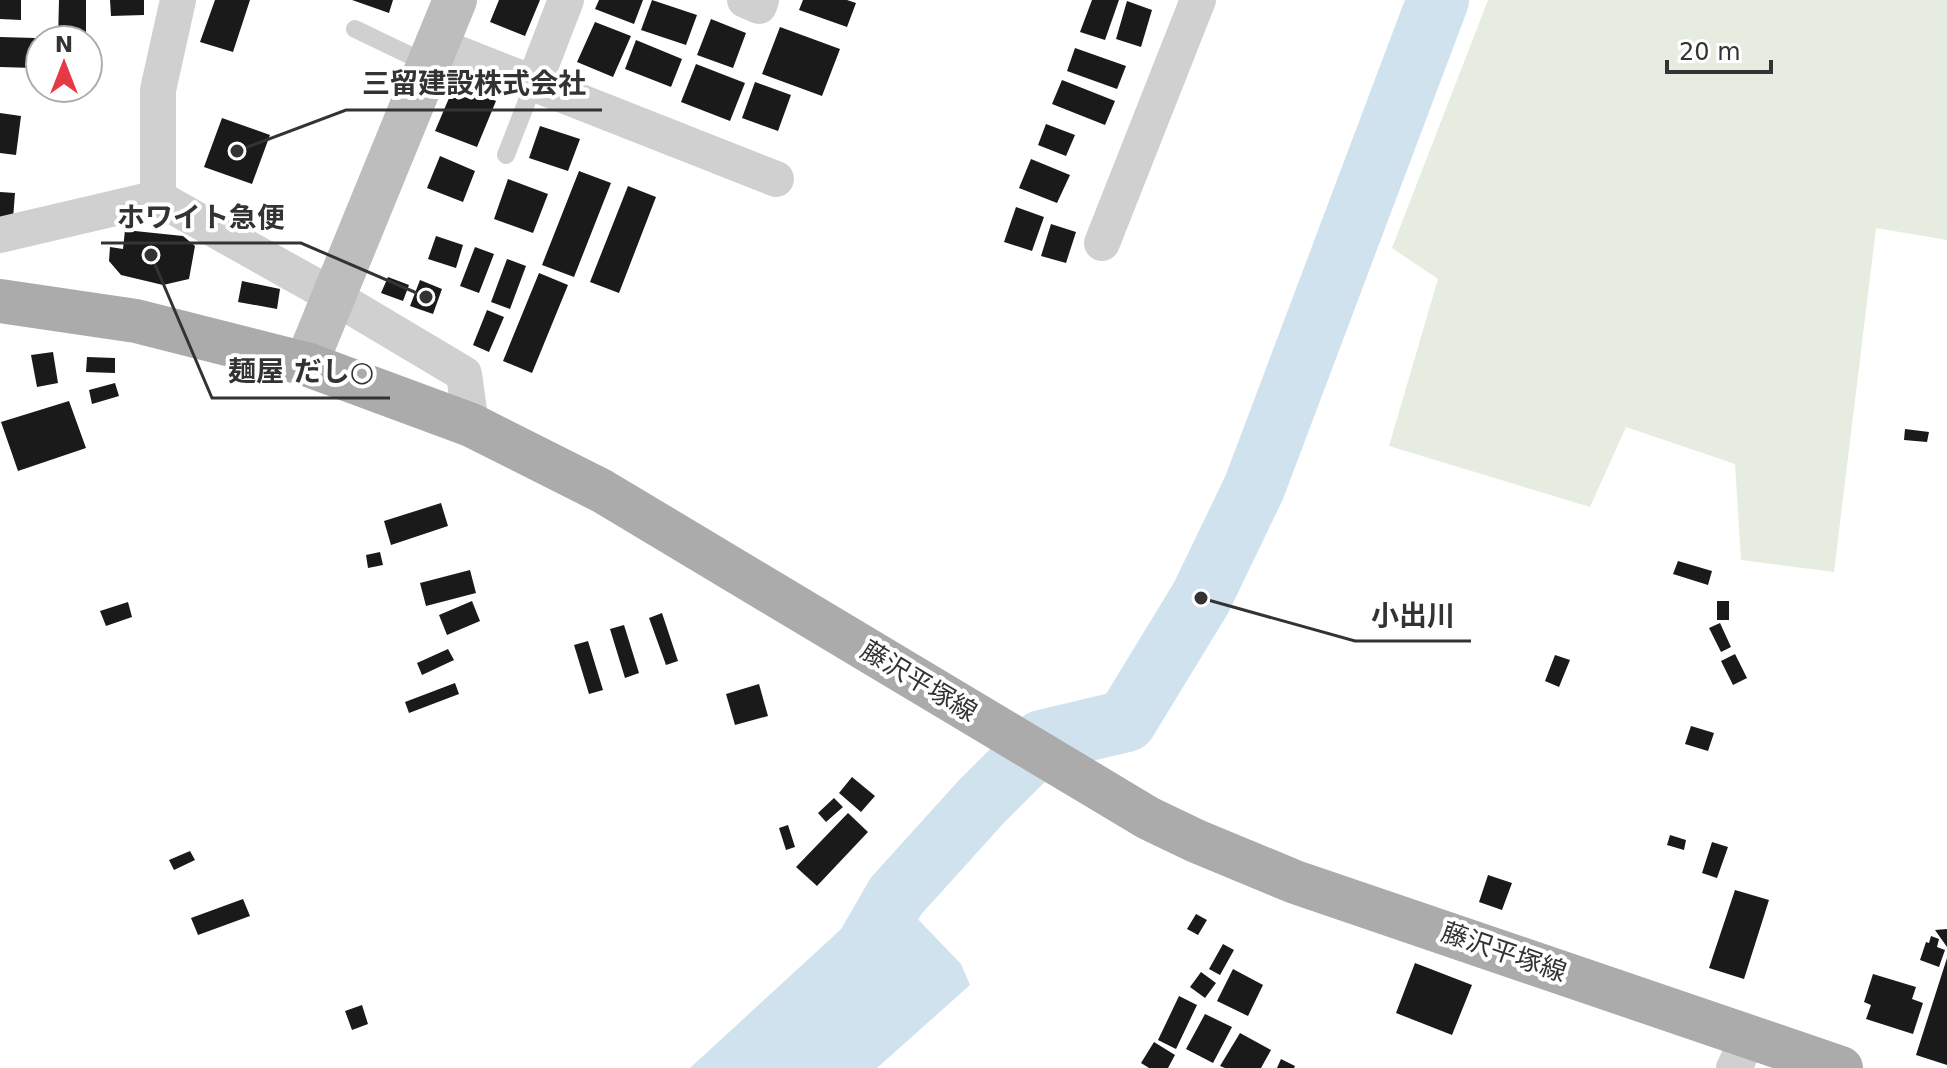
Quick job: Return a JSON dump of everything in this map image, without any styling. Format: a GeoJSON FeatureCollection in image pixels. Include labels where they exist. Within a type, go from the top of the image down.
{"type":"FeatureCollection","features":[{"type":"Feature","properties":{"kind":"main road","name":"藤沢平塚線"},"geometry":{"type":"LineString","coordinates":[[0,301],[136,321],[306,364],[471,425],[602,491],[1148,818],[1196,841],[1295,882],[1742,1051],[1841,1068]]}},
{"type":"Feature","properties":{"kind":"street"},"geometry":{"type":"LineString","coordinates":[[158,198],[158,90],[178,0]]}},
{"type":"Feature","properties":{"kind":"street"},"geometry":{"type":"LineString","coordinates":[[306,364],[455,0]]}},
{"type":"Feature","properties":{"kind":"street"},"geometry":{"type":"LineString","coordinates":[[534,83],[566,0]]}},
{"type":"Feature","properties":{"kind":"street"},"geometry":{"type":"LineString","coordinates":[[745,0],[759,6],[761,0]]}},
{"type":"Feature","properties":{"kind":"street"},"geometry":{"type":"LineString","coordinates":[[1102,243],[1198,0]]}},
{"type":"Feature","properties":{"kind":"street"},"geometry":{"type":"LineString","coordinates":[[432,55],[534,83],[776,179]]}},
{"type":"Feature","properties":{"kind":"street"},"geometry":{"type":"LineString","coordinates":[[0,235],[158,198],[464,374],[471,425]]}},
{"type":"Feature","properties":{"kind":"lane"},"geometry":{"type":"LineString","coordinates":[[355,29],[432,55]]}},
{"type":"Feature","properties":{"kind":"lane"},"geometry":{"type":"LineString","coordinates":[[506,155],[534,83]]}},
{"type":"Feature","properties":{"kind":"shaded area"},"geometry":{"type":"Polygon","coordinates":[[[1488,0],[1947,0],[1947,240],[1876,228],[1834,572],[1741,560],[1735,464],[1626,427],[1590,507],[1389,446],[1438,279],[1392,248],[1488,0]]]}},
{"type":"Feature","properties":{"kind":"water"},"geometry":{"type":"Polygon","coordinates":[[[887,887],[961,964],[970,985],[877,1068],[690,1068],[887,887]]]}},
{"type":"Feature","properties":{"kind":"building"},"geometry":{"type":"Polygon","coordinates":[[[0,0],[21,0],[21,20],[0,19],[0,0]]]}},
{"type":"Feature","properties":{"kind":"building"},"geometry":{"type":"Polygon","coordinates":[[[59,0],[86,0],[86,24],[58,24],[59,0]]]}},
{"type":"Feature","properties":{"kind":"building"},"geometry":{"type":"Polygon","coordinates":[[[110,0],[144,0],[144,15],[111,16],[110,0]]]}},
{"type":"Feature","properties":{"kind":"building"},"geometry":{"type":"Polygon","coordinates":[[[215,0],[250,0],[233,52],[200,42],[215,0]]]}},
{"type":"Feature","properties":{"kind":"building"},"geometry":{"type":"Polygon","coordinates":[[[352,0],[393,0],[389,13],[352,0]]]}},
{"type":"Feature","properties":{"kind":"building"},"geometry":{"type":"Polygon","coordinates":[[[499,0],[540,0],[525,36],[490,22],[499,0]]]}},
{"type":"Feature","properties":{"kind":"building"},"geometry":{"type":"Polygon","coordinates":[[[599,0],[643,0],[634,24],[595,9],[599,0]]]}},
{"type":"Feature","properties":{"kind":"building"},"geometry":{"type":"Polygon","coordinates":[[[652,0],[697,15],[686,45],[641,30],[652,0]]]}},
{"type":"Feature","properties":{"kind":"building"},"geometry":{"type":"Polygon","coordinates":[[[803,0],[847,0],[856,3],[847,27],[799,10],[803,0]]]}},
{"type":"Feature","properties":{"kind":"building"},"geometry":{"type":"Polygon","coordinates":[[[1092,0],[1119,0],[1105,40],[1080,32],[1092,0]]]}},
{"type":"Feature","properties":{"kind":"building"},"geometry":{"type":"Polygon","coordinates":[[[1127,1],[1152,10],[1141,47],[1116,39],[1127,1]]]}},
{"type":"Feature","properties":{"kind":"building"},"geometry":{"type":"Polygon","coordinates":[[[711,19],[746,33],[733,68],[697,55],[711,19]]]}},
{"type":"Feature","properties":{"kind":"building"},"geometry":{"type":"Polygon","coordinates":[[[595,22],[631,36],[613,77],[577,62],[595,22]]]}},
{"type":"Feature","properties":{"kind":"building"},"geometry":{"type":"Polygon","coordinates":[[[780,27],[840,49],[822,96],[762,74],[780,27]]]}},
{"type":"Feature","properties":{"kind":"building"},"geometry":{"type":"Polygon","coordinates":[[[0,37],[24,38],[24,68],[0,67],[0,37]]]}},
{"type":"Feature","properties":{"kind":"building"},"geometry":{"type":"Polygon","coordinates":[[[636,40],[682,59],[671,87],[625,69],[636,40]]]}},
{"type":"Feature","properties":{"kind":"building"},"geometry":{"type":"Polygon","coordinates":[[[1075,48],[1126,66],[1117,89],[1067,71],[1075,48]]]}},
{"type":"Feature","properties":{"kind":"building"},"geometry":{"type":"Polygon","coordinates":[[[696,64],[745,83],[730,121],[681,102],[696,64]]]}},
{"type":"Feature","properties":{"kind":"building"},"geometry":{"type":"Polygon","coordinates":[[[1062,80],[1115,101],[1105,125],[1052,104],[1062,80]]]}},
{"type":"Feature","properties":{"kind":"building"},"geometry":{"type":"Polygon","coordinates":[[[755,82],[791,95],[778,131],[742,118],[755,82]]]}},
{"type":"Feature","properties":{"kind":"building"},"geometry":{"type":"Polygon","coordinates":[[[455,84],[496,101],[477,147],[435,131],[455,84]]]}},
{"type":"Feature","properties":{"kind":"building"},"geometry":{"type":"Polygon","coordinates":[[[0,113],[21,116],[16,155],[0,153],[0,113]]]}},
{"type":"Feature","properties":{"kind":"building"},"geometry":{"type":"Polygon","coordinates":[[[222,118],[270,135],[252,184],[204,167],[222,118]]]}},
{"type":"Feature","properties":{"kind":"building"},"geometry":{"type":"Polygon","coordinates":[[[1046,124],[1075,135],[1066,156],[1038,145],[1046,124]]]}},
{"type":"Feature","properties":{"kind":"building"},"geometry":{"type":"Polygon","coordinates":[[[540,126],[580,139],[568,171],[529,158],[540,126]]]}},
{"type":"Feature","properties":{"kind":"building"},"geometry":{"type":"Polygon","coordinates":[[[440,156],[475,171],[463,202],[427,188],[440,156]]]}},
{"type":"Feature","properties":{"kind":"building"},"geometry":{"type":"Polygon","coordinates":[[[1031,159],[1070,175],[1057,203],[1019,188],[1031,159]]]}},
{"type":"Feature","properties":{"kind":"building"},"geometry":{"type":"Polygon","coordinates":[[[579,171],[611,183],[574,277],[542,265],[579,171]]]}},
{"type":"Feature","properties":{"kind":"building"},"geometry":{"type":"Polygon","coordinates":[[[508,179],[548,194],[533,233],[494,219],[508,179]]]}},
{"type":"Feature","properties":{"kind":"building"},"geometry":{"type":"Polygon","coordinates":[[[628,186],[656,197],[619,293],[590,282],[628,186]]]}},
{"type":"Feature","properties":{"kind":"building"},"geometry":{"type":"Polygon","coordinates":[[[0,192],[15,193],[13,219],[0,218],[0,192]]]}},
{"type":"Feature","properties":{"kind":"building"},"geometry":{"type":"Polygon","coordinates":[[[1016,207],[1044,217],[1032,251],[1004,242],[1016,207]]]}},
{"type":"Feature","properties":{"kind":"building"},"geometry":{"type":"Polygon","coordinates":[[[1051,224],[1076,232],[1066,263],[1041,256],[1051,224]]]}},
{"type":"Feature","properties":{"kind":"building"},"geometry":{"type":"Polygon","coordinates":[[[125,230],[183,236],[195,246],[189,279],[163,285],[121,275],[109,261],[110,247],[123,249],[125,230]]]}},
{"type":"Feature","properties":{"kind":"building"},"geometry":{"type":"Polygon","coordinates":[[[436,236],[463,245],[456,268],[428,259],[436,236]]]}},
{"type":"Feature","properties":{"kind":"building"},"geometry":{"type":"Polygon","coordinates":[[[475,247],[494,254],[479,293],[460,286],[475,247]]]}},
{"type":"Feature","properties":{"kind":"building"},"geometry":{"type":"Polygon","coordinates":[[[507,259],[526,266],[510,309],[491,302],[507,259]]]}},
{"type":"Feature","properties":{"kind":"building"},"geometry":{"type":"Polygon","coordinates":[[[539,273],[568,285],[532,373],[503,361],[539,273]]]}},
{"type":"Feature","properties":{"kind":"building"},"geometry":{"type":"Polygon","coordinates":[[[388,277],[409,285],[403,301],[381,293],[388,277]]]}},
{"type":"Feature","properties":{"kind":"building"},"geometry":{"type":"Polygon","coordinates":[[[420,280],[442,289],[433,314],[410,306],[420,280]]]}},
{"type":"Feature","properties":{"kind":"building"},"geometry":{"type":"Polygon","coordinates":[[[242,281],[280,289],[277,309],[238,302],[242,281]]]}},
{"type":"Feature","properties":{"kind":"building"},"geometry":{"type":"Polygon","coordinates":[[[487,310],[504,317],[489,352],[473,345],[487,310]]]}},
{"type":"Feature","properties":{"kind":"building"},"geometry":{"type":"Polygon","coordinates":[[[53,352],[58,383],[37,387],[31,355],[53,352]]]}},
{"type":"Feature","properties":{"kind":"building"},"geometry":{"type":"Polygon","coordinates":[[[87,357],[115,358],[115,373],[86,372],[87,357]]]}},
{"type":"Feature","properties":{"kind":"building"},"geometry":{"type":"Polygon","coordinates":[[[115,383],[119,396],[92,404],[89,390],[115,383]]]}},
{"type":"Feature","properties":{"kind":"building"},"geometry":{"type":"Polygon","coordinates":[[[69,401],[86,448],[18,471],[1,422],[69,401]]]}},
{"type":"Feature","properties":{"kind":"building"},"geometry":{"type":"Polygon","coordinates":[[[1905,429],[1929,432],[1927,442],[1904,440],[1905,429]]]}},
{"type":"Feature","properties":{"kind":"building"},"geometry":{"type":"Polygon","coordinates":[[[441,503],[448,526],[391,545],[384,521],[441,503]]]}},
{"type":"Feature","properties":{"kind":"building"},"geometry":{"type":"Polygon","coordinates":[[[380,552],[383,565],[368,568],[366,555],[380,552]]]}},
{"type":"Feature","properties":{"kind":"building"},"geometry":{"type":"Polygon","coordinates":[[[1678,561],[1712,571],[1708,585],[1673,574],[1678,561]]]}},
{"type":"Feature","properties":{"kind":"building"},"geometry":{"type":"Polygon","coordinates":[[[470,570],[476,593],[426,606],[420,583],[470,570]]]}},
{"type":"Feature","properties":{"kind":"building"},"geometry":{"type":"Polygon","coordinates":[[[472,601],[480,621],[447,635],[439,615],[472,601]]]}},
{"type":"Feature","properties":{"kind":"building"},"geometry":{"type":"Polygon","coordinates":[[[1717,601],[1729,601],[1729,620],[1717,620],[1717,601]]]}},
{"type":"Feature","properties":{"kind":"building"},"geometry":{"type":"Polygon","coordinates":[[[128,602],[132,617],[106,626],[100,611],[128,602]]]}},
{"type":"Feature","properties":{"kind":"building"},"geometry":{"type":"Polygon","coordinates":[[[662,613],[678,661],[666,665],[649,618],[662,613]]]}},
{"type":"Feature","properties":{"kind":"building"},"geometry":{"type":"Polygon","coordinates":[[[1720,623],[1731,647],[1721,652],[1709,628],[1720,623]]]}},
{"type":"Feature","properties":{"kind":"building"},"geometry":{"type":"Polygon","coordinates":[[[624,625],[639,673],[625,678],[610,629],[624,625]]]}},
{"type":"Feature","properties":{"kind":"building"},"geometry":{"type":"Polygon","coordinates":[[[588,641],[603,690],[589,694],[574,645],[588,641]]]}},
{"type":"Feature","properties":{"kind":"building"},"geometry":{"type":"Polygon","coordinates":[[[448,649],[454,660],[422,675],[417,663],[448,649]]]}},
{"type":"Feature","properties":{"kind":"building"},"geometry":{"type":"Polygon","coordinates":[[[1735,654],[1747,678],[1733,685],[1721,661],[1735,654]]]}},
{"type":"Feature","properties":{"kind":"building"},"geometry":{"type":"Polygon","coordinates":[[[1555,655],[1570,660],[1559,687],[1545,681],[1555,655]]]}},
{"type":"Feature","properties":{"kind":"building"},"geometry":{"type":"Polygon","coordinates":[[[455,683],[459,694],[409,713],[405,702],[455,683]]]}},
{"type":"Feature","properties":{"kind":"building"},"geometry":{"type":"Polygon","coordinates":[[[759,684],[768,716],[735,725],[726,694],[759,684]]]}},
{"type":"Feature","properties":{"kind":"building"},"geometry":{"type":"Polygon","coordinates":[[[1691,726],[1714,733],[1708,751],[1685,744],[1691,726]]]}},
{"type":"Feature","properties":{"kind":"building"},"geometry":{"type":"Polygon","coordinates":[[[852,777],[875,796],[861,812],[839,793],[852,777]]]}},
{"type":"Feature","properties":{"kind":"building"},"geometry":{"type":"Polygon","coordinates":[[[834,798],[843,807],[826,822],[818,813],[834,798]]]}},
{"type":"Feature","properties":{"kind":"building"},"geometry":{"type":"Polygon","coordinates":[[[848,813],[868,832],[817,886],[796,867],[848,813]]]}},
{"type":"Feature","properties":{"kind":"building"},"geometry":{"type":"Polygon","coordinates":[[[788,825],[795,847],[786,850],[779,828],[788,825]]]}},
{"type":"Feature","properties":{"kind":"building"},"geometry":{"type":"Polygon","coordinates":[[[1670,835],[1686,840],[1684,850],[1667,845],[1670,835]]]}},
{"type":"Feature","properties":{"kind":"building"},"geometry":{"type":"Polygon","coordinates":[[[1712,842],[1728,847],[1717,878],[1702,873],[1712,842]]]}},
{"type":"Feature","properties":{"kind":"building"},"geometry":{"type":"Polygon","coordinates":[[[190,851],[195,860],[174,870],[169,860],[190,851]]]}},
{"type":"Feature","properties":{"kind":"building"},"geometry":{"type":"Polygon","coordinates":[[[1488,875],[1512,883],[1502,910],[1479,902],[1488,875]]]}},
{"type":"Feature","properties":{"kind":"building"},"geometry":{"type":"Polygon","coordinates":[[[1735,890],[1769,900],[1744,979],[1709,968],[1735,890]]]}},
{"type":"Feature","properties":{"kind":"building"},"geometry":{"type":"Polygon","coordinates":[[[243,899],[250,916],[198,935],[191,918],[243,899]]]}},
{"type":"Feature","properties":{"kind":"building"},"geometry":{"type":"Polygon","coordinates":[[[1196,914],[1207,920],[1198,935],[1187,929],[1196,914]]]}},
{"type":"Feature","properties":{"kind":"building"},"geometry":{"type":"Polygon","coordinates":[[[1947,929],[1947,947],[1935,930],[1947,929]]]}},
{"type":"Feature","properties":{"kind":"building"},"geometry":{"type":"Polygon","coordinates":[[[1931,936],[1939,939],[1937,947],[1945,950],[1939,967],[1920,960],[1931,936]]]}},
{"type":"Feature","properties":{"kind":"building"},"geometry":{"type":"Polygon","coordinates":[[[1223,944],[1234,950],[1220,975],[1209,969],[1223,944]]]}},
{"type":"Feature","properties":{"kind":"building"},"geometry":{"type":"Polygon","coordinates":[[[1947,958],[1947,1065],[1916,1055],[1947,958]]]}},
{"type":"Feature","properties":{"kind":"building"},"geometry":{"type":"Polygon","coordinates":[[[1415,963],[1472,985],[1452,1035],[1396,1013],[1415,963]]]}},
{"type":"Feature","properties":{"kind":"building"},"geometry":{"type":"Polygon","coordinates":[[[1233,969],[1263,985],[1248,1016],[1217,1001],[1233,969]]]}},
{"type":"Feature","properties":{"kind":"building"},"geometry":{"type":"Polygon","coordinates":[[[1201,972],[1216,983],[1205,998],[1190,987],[1201,972]]]}},
{"type":"Feature","properties":{"kind":"building"},"geometry":{"type":"Polygon","coordinates":[[[1873,974],[1916,987],[1912,999],[1923,1003],[1913,1034],[1866,1019],[1871,1005],[1864,1002],[1873,974]]]}},
{"type":"Feature","properties":{"kind":"building"},"geometry":{"type":"Polygon","coordinates":[[[1179,996],[1197,1005],[1176,1049],[1158,1040],[1179,996]]]}},
{"type":"Feature","properties":{"kind":"building"},"geometry":{"type":"Polygon","coordinates":[[[362,1005],[368,1024],[352,1030],[345,1011],[362,1005]]]}},
{"type":"Feature","properties":{"kind":"building"},"geometry":{"type":"Polygon","coordinates":[[[1205,1014],[1232,1027],[1213,1063],[1186,1049],[1205,1014]]]}},
{"type":"Feature","properties":{"kind":"building"},"geometry":{"type":"Polygon","coordinates":[[[1240,1033],[1271,1050],[1261,1068],[1220,1066],[1240,1033]]]}},
{"type":"Feature","properties":{"kind":"building"},"geometry":{"type":"Polygon","coordinates":[[[1154,1042],[1175,1055],[1168,1068],[1149,1068],[1141,1063],[1154,1042]]]}},
{"type":"Feature","properties":{"kind":"building"},"geometry":{"type":"Polygon","coordinates":[[[1281,1059],[1295,1066],[1294,1068],[1277,1068],[1281,1059]]]}},
{"type":"Feature","properties":{"kind":"waterway"},"geometry":{"type":"LineString","coordinates":[[772,1068],[822,1024],[896,896],[981,802],[1042,741],[1126,721],[1201,598],[1254,488],[1438,0]]}},
{"type":"Feature","properties":{"kind":"place","name":"三留建設株式会社"},"geometry":{"type":"Point","coordinates":[237,151]}},
{"type":"Feature","properties":{"kind":"place","name":"麺屋 だし○"},"geometry":{"type":"Point","coordinates":[151,255]}},
{"type":"Feature","properties":{"kind":"place","name":"ホワイト急便"},"geometry":{"type":"Point","coordinates":[426,297]}},
{"type":"Feature","properties":{"kind":"place","name":"小出川"},"geometry":{"type":"Point","coordinates":[1201,598]}}]}
